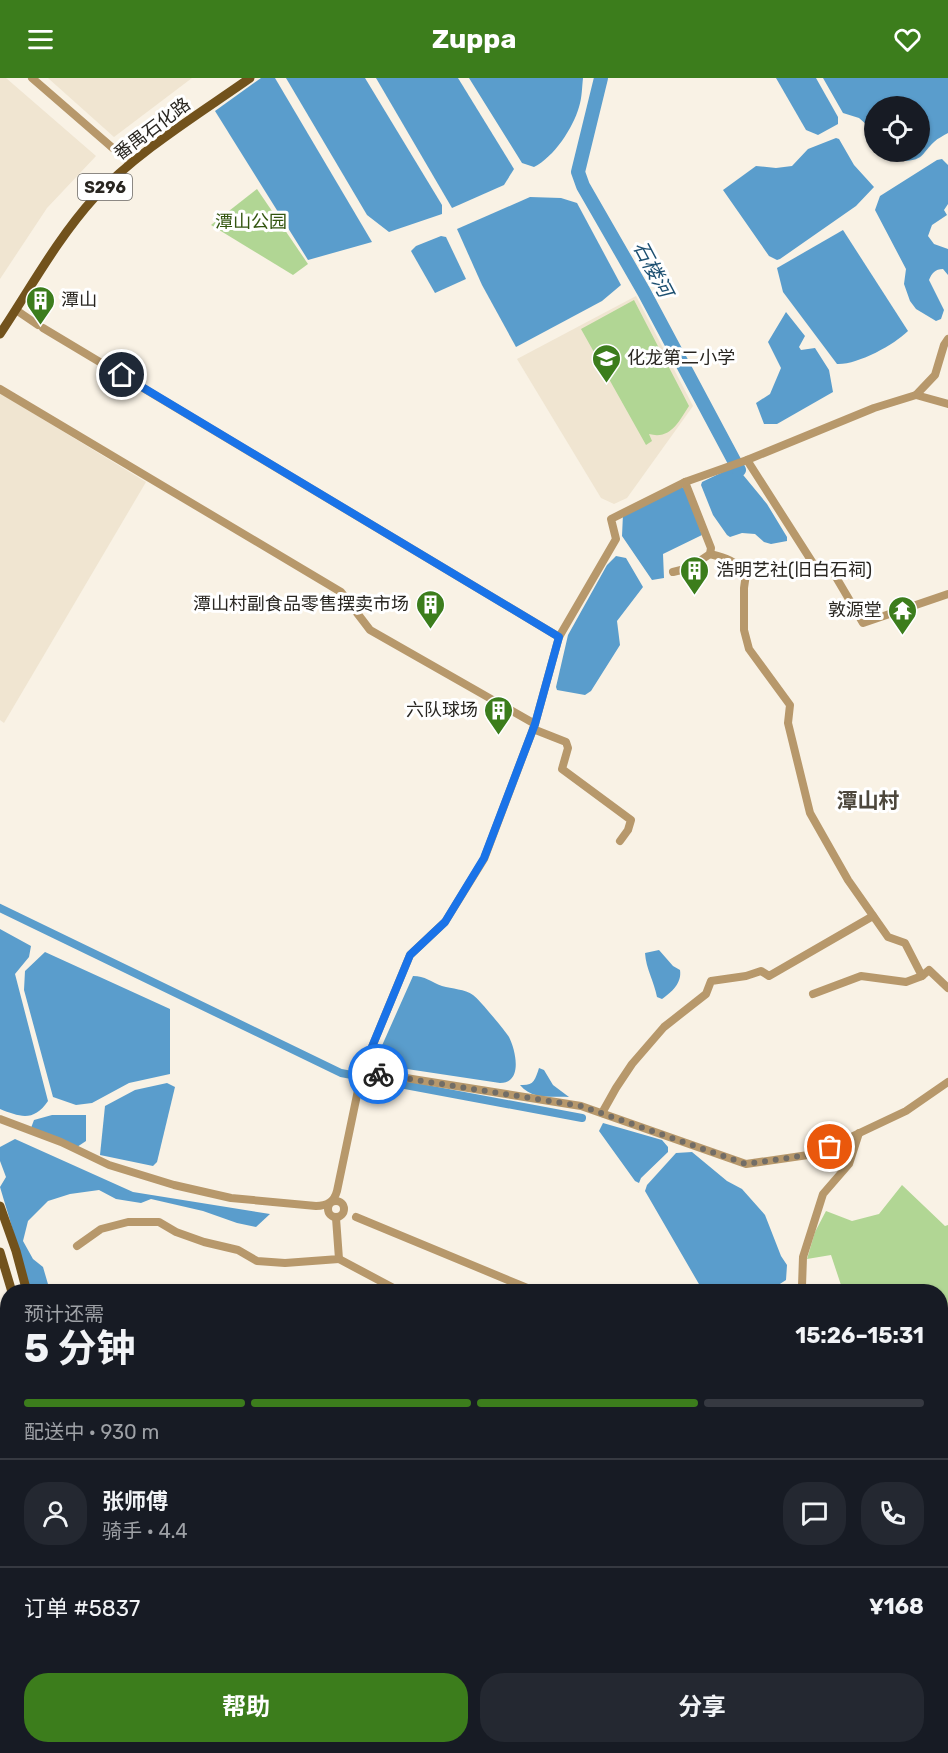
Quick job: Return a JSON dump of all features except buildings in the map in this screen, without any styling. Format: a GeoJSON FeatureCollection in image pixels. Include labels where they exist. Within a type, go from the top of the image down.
{"type":"FeatureCollection","features":[{"type":"Feature","properties":{"kind":"main road","name":"番禺石化路"},"geometry":{"type":"LineString","coordinates":[[0,334],[69,228],[94,197],[130,163],[249,78]]}},
{"type":"Feature","properties":{"kind":"main road"},"geometry":{"type":"LineString","coordinates":[[0,1206],[25,1284]]}},
{"type":"Feature","properties":{"kind":"main road"},"geometry":{"type":"LineString","coordinates":[[0,1252],[10,1284]]}},
{"type":"Feature","properties":{"kind":"street"},"geometry":{"type":"LineString","coordinates":[[32,78],[130,163]]}},
{"type":"Feature","properties":{"kind":"street"},"geometry":{"type":"LineString","coordinates":[[16,310],[559,637]]}},
{"type":"Feature","properties":{"kind":"street"},"geometry":{"type":"LineString","coordinates":[[339,1259],[335,1217],[327,1209],[337,1191],[362,1071],[410,955],[445,922],[484,858],[534,726],[559,637],[616,539],[611,519],[685,482],[744,461],[874,408],[916,394],[935,375],[948,339]]}},
{"type":"Feature","properties":{"kind":"street"},"geometry":{"type":"LineString","coordinates":[[0,389],[342,592],[370,630],[534,726],[566,742],[568,748],[562,769],[631,820],[628,830],[620,841]]}},
{"type":"Feature","properties":{"kind":"street"},"geometry":{"type":"LineString","coordinates":[[916,394],[948,404]]}},
{"type":"Feature","properties":{"kind":"street"},"geometry":{"type":"LineString","coordinates":[[744,461],[816,568],[830,567],[862,623],[948,594]]}},
{"type":"Feature","properties":{"kind":"street"},"geometry":{"type":"LineString","coordinates":[[673,572],[689,568],[710,554],[711,548],[685,482]]}},
{"type":"Feature","properties":{"kind":"street"},"geometry":{"type":"LineString","coordinates":[[710,554],[730,559],[746,573],[744,630],[749,649],[790,705],[788,723],[810,813],[848,880],[888,937],[905,943],[922,976]]}},
{"type":"Feature","properties":{"kind":"street"},"geometry":{"type":"LineString","coordinates":[[602,1113],[632,1064],[664,1027],[706,994],[711,981],[746,976],[761,971],[769,976],[873,916]]}},
{"type":"Feature","properties":{"kind":"street"},"geometry":{"type":"LineString","coordinates":[[813,994],[861,976],[906,982],[922,976],[929,970],[948,988]]}},
{"type":"Feature","properties":{"kind":"street"},"geometry":{"type":"LineString","coordinates":[[362,1071],[581,1106],[746,1164],[815,1154],[906,1111],[948,1082]]}},
{"type":"Feature","properties":{"kind":"street"},"geometry":{"type":"LineString","coordinates":[[0,1119],[62,1142],[110,1165],[174,1185],[231,1198],[316,1206],[337,1201],[356,1217],[518,1284]]}},
{"type":"Feature","properties":{"kind":"street"},"geometry":{"type":"LineString","coordinates":[[802,1284],[803,1257],[823,1194],[849,1164],[859,1133]]}},
{"type":"Feature","properties":{"kind":"street"},"geometry":{"type":"LineString","coordinates":[[335,1217],[344,1211],[337,1191]]}},
{"type":"Feature","properties":{"kind":"street"},"geometry":{"type":"LineString","coordinates":[[316,1206],[335,1217],[356,1217]]}},
{"type":"Feature","properties":{"kind":"street"},"geometry":{"type":"LineString","coordinates":[[77,1246],[101,1229],[128,1222],[159,1222],[176,1232],[238,1250],[258,1261],[285,1263],[339,1259],[385,1284]]}},
{"type":"Feature","properties":{"kind":"shaded area"},"geometry":{"type":"Polygon","coordinates":[[[0,78],[6,78],[96,156],[47,208],[0,279],[0,78]]]}},
{"type":"Feature","properties":{"kind":"shaded area"},"geometry":{"type":"Polygon","coordinates":[[[48,78],[192,78],[114,137],[48,78]]]}},
{"type":"Feature","properties":{"kind":"shaded area","name":"化龙第二小学"},"geometry":{"type":"Polygon","coordinates":[[[636,296],[693,406],[627,498],[614,504],[601,498],[517,359],[636,296]]]}},
{"type":"Feature","properties":{"kind":"shaded area"},"geometry":{"type":"Polygon","coordinates":[[[0,393],[146,482],[4,723],[0,720],[0,393]]]}},
{"type":"Feature","properties":{"kind":"green space","name":"潭山公园"},"geometry":{"type":"Polygon","coordinates":[[[257,189],[308,264],[293,275],[211,225],[257,189]]]}},
{"type":"Feature","properties":{"kind":"green space"},"geometry":{"type":"Polygon","coordinates":[[[634,300],[689,406],[669,432],[649,434],[652,441],[646,445],[581,329],[634,300]]]}},
{"type":"Feature","properties":{"kind":"green space"},"geometry":{"type":"Polygon","coordinates":[[[902,1185],[945,1226],[948,1225],[948,1284],[841,1284],[831,1255],[807,1259],[815,1232],[826,1211],[852,1221],[879,1214],[902,1185]]]}},
{"type":"Feature","properties":{"kind":"water"},"geometry":{"type":"Polygon","coordinates":[[[261,78],[275,78],[372,242],[308,260],[215,111],[261,78]]]}},
{"type":"Feature","properties":{"kind":"water"},"geometry":{"type":"Polygon","coordinates":[[[286,78],[365,78],[442,205],[442,214],[389,232],[367,215],[286,78]]]}},
{"type":"Feature","properties":{"kind":"water"},"geometry":{"type":"Polygon","coordinates":[[[376,78],[458,78],[514,169],[504,185],[452,208],[376,78]]]}},
{"type":"Feature","properties":{"kind":"water"},"geometry":{"type":"Polygon","coordinates":[[[469,78],[583,78],[580,104],[562,141],[549,156],[534,167],[522,163],[469,78]]]}},
{"type":"Feature","properties":{"kind":"water"},"geometry":{"type":"Polygon","coordinates":[[[776,78],[816,78],[838,117],[838,124],[818,135],[806,130],[776,78]]]}},
{"type":"Feature","properties":{"kind":"water"},"geometry":{"type":"Polygon","coordinates":[[[823,78],[948,78],[948,133],[930,147],[930,96],[864,96],[864,122],[859,118],[843,113],[823,78]]]}},
{"type":"Feature","properties":{"kind":"water"},"geometry":{"type":"Polygon","coordinates":[[[836,138],[839,139],[854,165],[874,187],[856,206],[780,259],[769,256],[723,190],[756,166],[776,168],[792,166],[808,149],[836,138]]]}},
{"type":"Feature","properties":{"kind":"water"},"geometry":{"type":"Polygon","coordinates":[[[942,159],[948,165],[948,204],[944,210],[947,215],[932,225],[928,236],[934,244],[948,249],[948,275],[943,269],[938,270],[929,280],[944,310],[941,319],[936,321],[916,309],[910,301],[904,284],[906,269],[875,210],[880,196],[942,159]]]}},
{"type":"Feature","properties":{"kind":"water"},"geometry":{"type":"Polygon","coordinates":[[[530,197],[561,198],[577,203],[621,285],[602,301],[516,347],[482,285],[457,229],[530,197]]]}},
{"type":"Feature","properties":{"kind":"water"},"geometry":{"type":"Polygon","coordinates":[[[843,230],[908,331],[875,353],[855,361],[837,364],[783,292],[777,268],[843,230]]]}},
{"type":"Feature","properties":{"kind":"water"},"geometry":{"type":"Polygon","coordinates":[[[441,236],[446,237],[466,279],[435,293],[411,251],[416,246],[441,236]]]}},
{"type":"Feature","properties":{"kind":"water"},"geometry":{"type":"Polygon","coordinates":[[[786,312],[805,336],[799,347],[801,350],[815,348],[829,370],[833,392],[777,424],[764,424],[756,403],[770,394],[781,368],[768,342],[786,312]]]}},
{"type":"Feature","properties":{"kind":"water"},"geometry":{"type":"Polygon","coordinates":[[[727,470],[739,470],[767,504],[787,537],[787,541],[771,544],[764,542],[755,534],[742,533],[730,537],[727,535],[713,515],[701,485],[702,482],[727,470]]]}},
{"type":"Feature","properties":{"kind":"water"},"geometry":{"type":"Polygon","coordinates":[[[681,486],[686,490],[702,535],[663,554],[664,578],[652,580],[622,536],[623,514],[681,486]]]}},
{"type":"Feature","properties":{"kind":"water"},"geometry":{"type":"Polygon","coordinates":[[[616,556],[626,558],[643,587],[617,621],[620,645],[591,691],[585,695],[557,690],[568,635],[607,565],[616,556]]]}},
{"type":"Feature","properties":{"kind":"water"},"geometry":{"type":"Polygon","coordinates":[[[0,929],[31,946],[29,957],[15,974],[48,1101],[43,1108],[26,1116],[0,1109],[0,929]]]}},
{"type":"Feature","properties":{"kind":"water"},"geometry":{"type":"Polygon","coordinates":[[[659,950],[673,966],[680,970],[678,983],[662,999],[657,997],[645,953],[659,950]]]}},
{"type":"Feature","properties":{"kind":"water"},"geometry":{"type":"Polygon","coordinates":[[[45,952],[170,1009],[170,1074],[129,1083],[92,1103],[76,1105],[53,1097],[24,990],[25,971],[45,952]]]}},
{"type":"Feature","properties":{"kind":"water"},"geometry":{"type":"Polygon","coordinates":[[[413,976],[466,991],[476,998],[509,1037],[516,1065],[512,1078],[500,1083],[387,1066],[376,1059],[413,976]]]}},
{"type":"Feature","properties":{"kind":"water"},"geometry":{"type":"Polygon","coordinates":[[[539,1068],[544,1070],[553,1085],[569,1097],[536,1095],[525,1090],[520,1085],[533,1081],[539,1068]]]}},
{"type":"Feature","properties":{"kind":"water"},"geometry":{"type":"Polygon","coordinates":[[[167,1083],[175,1087],[157,1162],[153,1166],[100,1155],[105,1106],[135,1090],[167,1083]]]}},
{"type":"Feature","properties":{"kind":"water"},"geometry":{"type":"Polygon","coordinates":[[[52,1115],[86,1115],[86,1141],[77,1147],[31,1128],[34,1120],[52,1115]]]}},
{"type":"Feature","properties":{"kind":"water"},"geometry":{"type":"Polygon","coordinates":[[[603,1123],[662,1140],[668,1147],[668,1152],[641,1178],[639,1183],[635,1181],[599,1131],[603,1123]]]}},
{"type":"Feature","properties":{"kind":"water"},"geometry":{"type":"Polygon","coordinates":[[[15,1139],[133,1192],[270,1214],[256,1227],[203,1211],[151,1199],[141,1203],[116,1199],[99,1190],[70,1194],[48,1201],[28,1221],[23,1241],[33,1259],[43,1267],[48,1284],[29,1284],[0,1187],[6,1177],[0,1161],[0,1147],[15,1139]]]}},
{"type":"Feature","properties":{"kind":"water"},"geometry":{"type":"Polygon","coordinates":[[[692,1152],[727,1181],[742,1189],[765,1215],[781,1256],[787,1265],[786,1280],[780,1284],[699,1284],[645,1191],[647,1185],[676,1153],[692,1152]]]}},
{"type":"Feature","properties":{"kind":"waterway","name":"石楼河"},"geometry":{"type":"LineString","coordinates":[[601,78],[578,172],[583,186],[644,292],[739,470]]}},
{"type":"Feature","properties":{"kind":"waterway"},"geometry":{"type":"LineString","coordinates":[[0,908],[341,1073],[582,1118]]}},
{"type":"Feature","properties":{"kind":"way so far"},"geometry":{"type":"LineString","coordinates":[[378,1074],[581,1106],[746,1164],[815,1154],[830,1147]]}},
{"type":"Feature","properties":{"kind":"place","name":"潭山"},"geometry":{"type":"Point","coordinates":[40,326]}},
{"type":"Feature","properties":{"kind":"place","name":"化龙第二小学"},"geometry":{"type":"Point","coordinates":[606,384]}},
{"type":"Feature","properties":{"kind":"place","name":"浩明艺社(旧白石祠)"},"geometry":{"type":"Point","coordinates":[695,596]}},
{"type":"Feature","properties":{"kind":"place","name":"潭山村副食品零售摆卖市场"},"geometry":{"type":"Point","coordinates":[430,630]}},
{"type":"Feature","properties":{"kind":"place","name":"敦源堂"},"geometry":{"type":"Point","coordinates":[903,636]}},
{"type":"Feature","properties":{"kind":"place","name":"六队球场"},"geometry":{"type":"Point","coordinates":[499,736]}},
{"type":"Feature","properties":{"kind":"district","name":"潭山村"},"geometry":{"type":"Point","coordinates":[868,800]}},
{"type":"Feature","properties":{"kind":"route"},"geometry":{"type":"LineString","coordinates":[[122,375],[559,637],[535,724],[484,858],[445,922],[410,955],[362,1071],[378,1074]]}}]}
